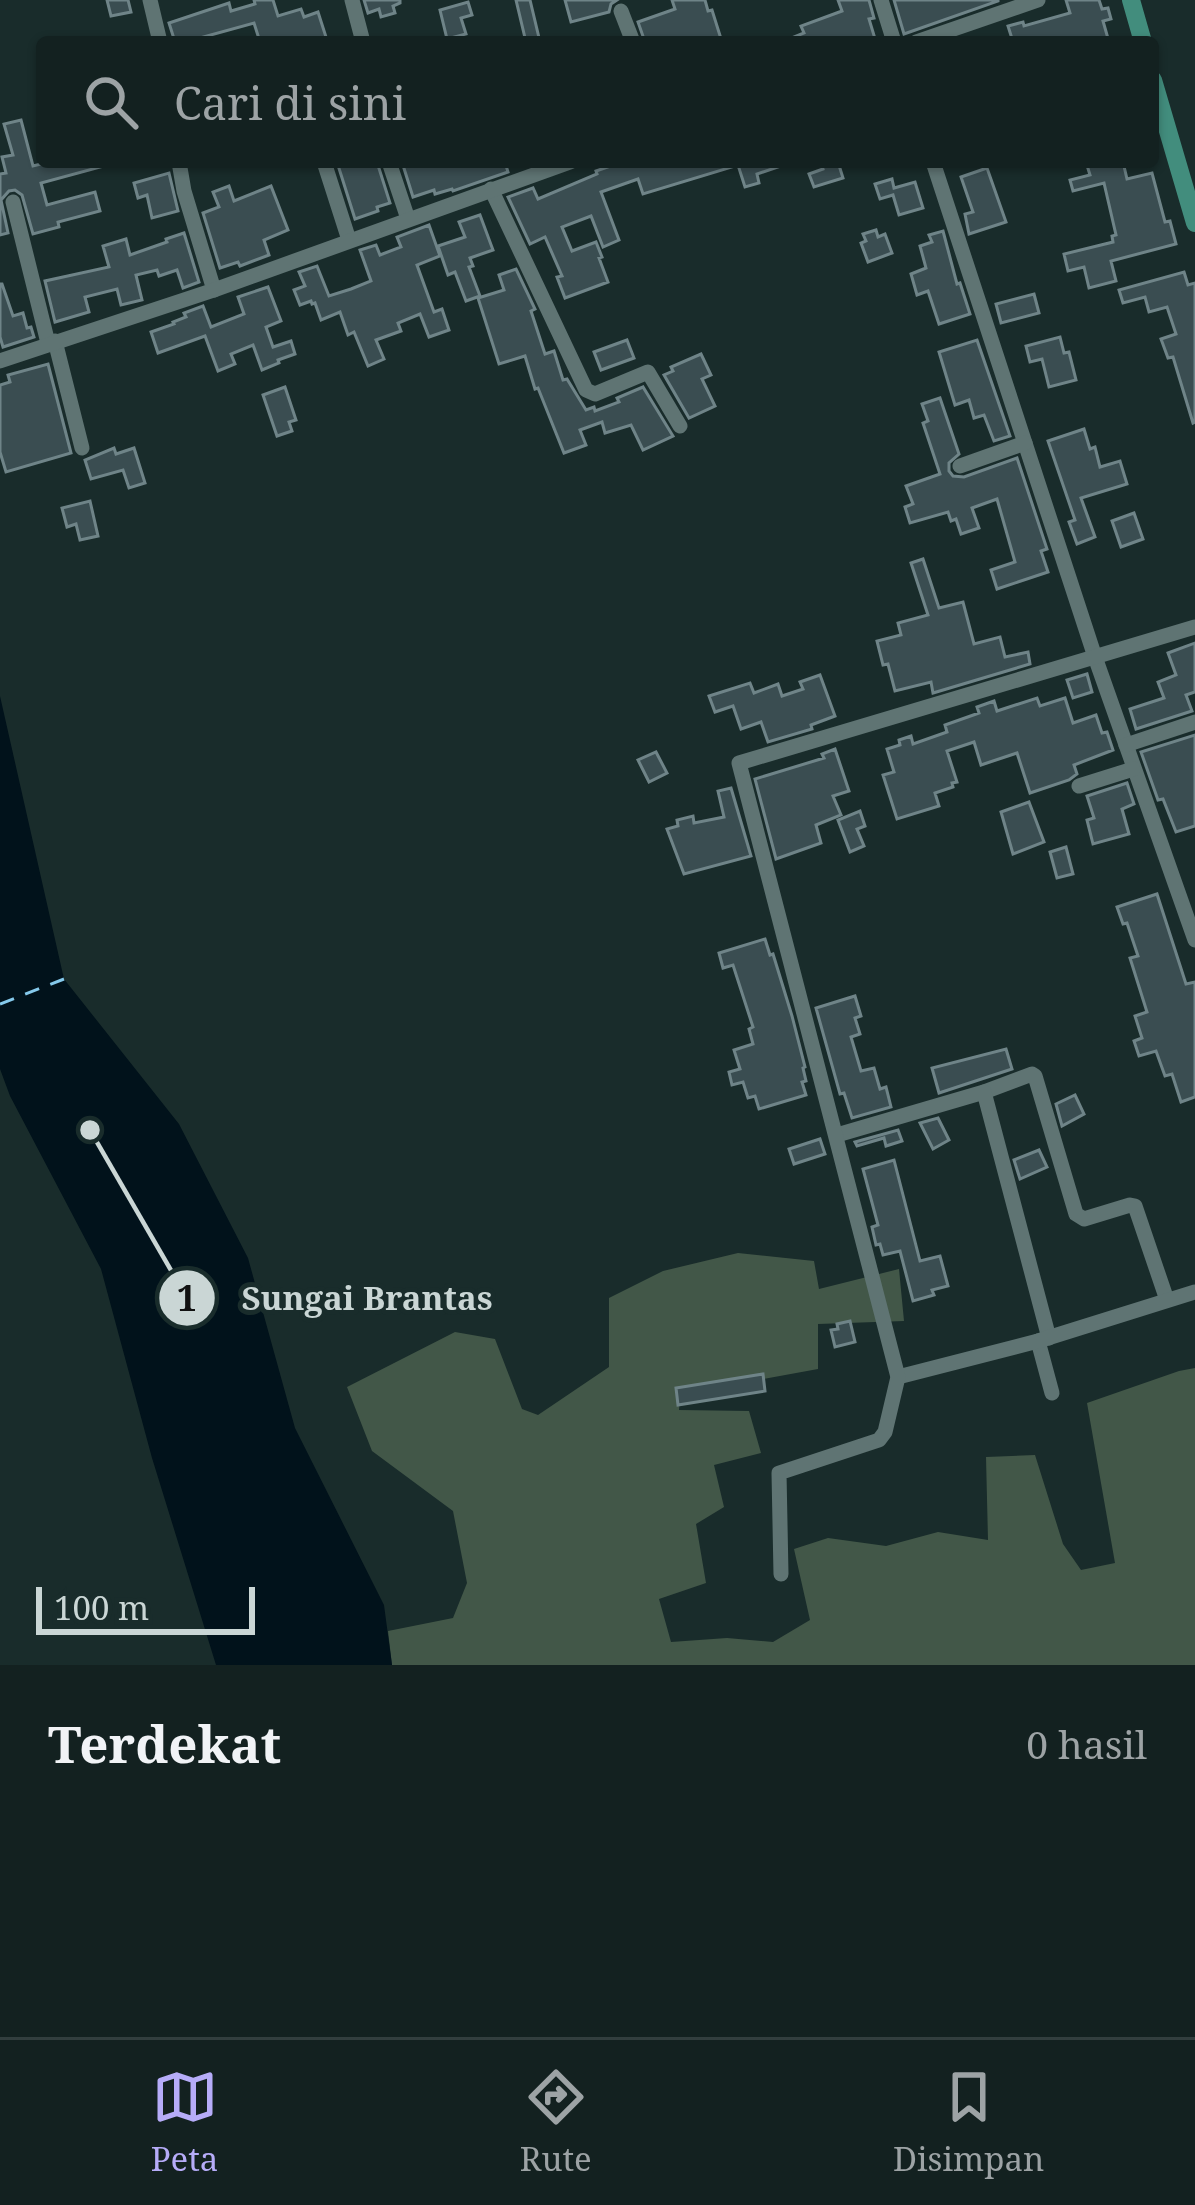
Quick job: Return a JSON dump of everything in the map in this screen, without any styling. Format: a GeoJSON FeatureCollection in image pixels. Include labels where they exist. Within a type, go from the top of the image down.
{"type":"FeatureCollection","features":[{"type":"Feature","properties":{"kind":"main road"},"geometry":{"type":"LineString","coordinates":[[1131,0],[1140,36]]}},
{"type":"Feature","properties":{"kind":"main road"},"geometry":{"type":"LineString","coordinates":[[1159,100],[1195,223]]}},
{"type":"Feature","properties":{"kind":"street"},"geometry":{"type":"LineString","coordinates":[[150,0],[159,36]]}},
{"type":"Feature","properties":{"kind":"street"},"geometry":{"type":"LineString","coordinates":[[352,0],[361,36]]}},
{"type":"Feature","properties":{"kind":"street"},"geometry":{"type":"LineString","coordinates":[[881,0],[892,36]]}},
{"type":"Feature","properties":{"kind":"street"},"geometry":{"type":"LineString","coordinates":[[933,36],[1038,0]]}},
{"type":"Feature","properties":{"kind":"street"},"geometry":{"type":"LineString","coordinates":[[621,10],[631,36]]}},
{"type":"Feature","properties":{"kind":"street"},"geometry":{"type":"LineString","coordinates":[[180,168],[214,290]]}},
{"type":"Feature","properties":{"kind":"street"},"geometry":{"type":"LineString","coordinates":[[327,168],[350,240]]}},
{"type":"Feature","properties":{"kind":"street"},"geometry":{"type":"LineString","coordinates":[[391,168],[408,219]]}},
{"type":"Feature","properties":{"kind":"street"},"geometry":{"type":"LineString","coordinates":[[0,361],[552,168]]}},
{"type":"Feature","properties":{"kind":"street"},"geometry":{"type":"LineString","coordinates":[[935,168],[1095,657],[1195,940]]}},
{"type":"Feature","properties":{"kind":"street"},"geometry":{"type":"LineString","coordinates":[[490,189],[589,393],[648,372],[680,426]]}},
{"type":"Feature","properties":{"kind":"street"},"geometry":{"type":"LineString","coordinates":[[13,202],[82,448]]}},
{"type":"Feature","properties":{"kind":"street"},"geometry":{"type":"LineString","coordinates":[[960,466],[1025,442]]}},
{"type":"Feature","properties":{"kind":"street"},"geometry":{"type":"LineString","coordinates":[[781,1574],[779,1473],[879,1440],[898,1377],[740,763],[1195,627]]}},
{"type":"Feature","properties":{"kind":"street"},"geometry":{"type":"LineString","coordinates":[[1126,745],[1195,722]]}},
{"type":"Feature","properties":{"kind":"street"},"geometry":{"type":"LineString","coordinates":[[1079,786],[1133,769]]}},
{"type":"Feature","properties":{"kind":"street"},"geometry":{"type":"LineString","coordinates":[[837,1135],[1035,1076],[1076,1214],[1084,1219],[1133,1204],[1167,1300]]}},
{"type":"Feature","properties":{"kind":"street"},"geometry":{"type":"LineString","coordinates":[[984,1092],[1044,1339],[1052,1393]]}},
{"type":"Feature","properties":{"kind":"street"},"geometry":{"type":"LineString","coordinates":[[898,1377],[1044,1339],[1195,1292]]}},
{"type":"Feature","properties":{"kind":"green space"},"geometry":{"type":"Polygon","coordinates":[[[738,1253],[814,1261],[819,1289],[899,1269],[904,1321],[818,1324],[818,1369],[680,1394],[679,1410],[749,1411],[761,1453],[714,1465],[724,1507],[696,1524],[706,1583],[659,1599],[671,1642],[727,1638],[773,1642],[810,1620],[794,1549],[828,1538],[886,1546],[938,1532],[988,1540],[986,1457],[1035,1455],[1063,1544],[1081,1570],[1115,1563],[1087,1403],[1195,1368],[1195,1665],[392,1665],[388,1631],[453,1618],[467,1583],[453,1511],[372,1451],[347,1387],[455,1332],[495,1339],[522,1409],[538,1415],[609,1367],[609,1298],[663,1271],[738,1253]]]}},
{"type":"Feature","properties":{"kind":"water"},"geometry":{"type":"Polygon","coordinates":[[[0,696],[64,979],[179,1124],[248,1258],[295,1428],[384,1605],[392,1665],[216,1665],[152,1458],[101,1269],[0,1069],[0,696]]]}},
{"type":"Feature","properties":{"kind":"building"},"geometry":{"type":"Polygon","coordinates":[[[107,0],[128,0],[131,12],[111,16],[107,0]]]}},
{"type":"Feature","properties":{"kind":"building"},"geometry":{"type":"Polygon","coordinates":[[[254,0],[273,0],[278,16],[301,9],[304,17],[318,12],[326,36],[258,36],[254,23],[207,36],[173,36],[169,23],[229,3],[231,11],[255,4],[254,0]]]}},
{"type":"Feature","properties":{"kind":"building"},"geometry":{"type":"Polygon","coordinates":[[[364,0],[400,3],[393,6],[395,13],[381,17],[379,9],[368,13],[364,0]]]}},
{"type":"Feature","properties":{"kind":"building"},"geometry":{"type":"Polygon","coordinates":[[[516,0],[530,0],[539,36],[525,36],[516,0]]]}},
{"type":"Feature","properties":{"kind":"building"},"geometry":{"type":"Polygon","coordinates":[[[565,0],[617,0],[609,12],[571,22],[565,0]]]}},
{"type":"Feature","properties":{"kind":"building"},"geometry":{"type":"Polygon","coordinates":[[[672,0],[705,0],[720,36],[643,36],[638,22],[675,9],[672,0]]]}},
{"type":"Feature","properties":{"kind":"building"},"geometry":{"type":"Polygon","coordinates":[[[838,0],[869,0],[874,36],[797,36],[804,33],[801,26],[842,11],[838,0]]]}},
{"type":"Feature","properties":{"kind":"building"},"geometry":{"type":"Polygon","coordinates":[[[894,0],[998,0],[998,1],[904,34],[894,0]]]}},
{"type":"Feature","properties":{"kind":"building"},"geometry":{"type":"Polygon","coordinates":[[[1066,0],[1099,0],[1111,19],[1103,21],[1107,36],[1011,36],[1008,26],[1023,22],[1024,26],[1070,13],[1066,0]]]}},
{"type":"Feature","properties":{"kind":"building"},"geometry":{"type":"Polygon","coordinates":[[[468,2],[472,15],[461,18],[466,34],[446,36],[440,10],[468,2]]]}},
{"type":"Feature","properties":{"kind":"building"},"geometry":{"type":"Polygon","coordinates":[[[21,120],[36,168],[97,168],[41,183],[47,205],[95,192],[100,211],[33,234],[22,195],[9,191],[1,200],[8,233],[0,235],[0,174],[6,173],[2,157],[13,155],[4,124],[21,120]]]}},
{"type":"Feature","properties":{"kind":"building"},"geometry":{"type":"Polygon","coordinates":[[[339,168],[379,168],[390,203],[355,219],[339,168]]]}},
{"type":"Feature","properties":{"kind":"building"},"geometry":{"type":"Polygon","coordinates":[[[404,168],[507,168],[508,172],[453,191],[435,194],[434,190],[413,197],[404,168]]]}},
{"type":"Feature","properties":{"kind":"building"},"geometry":{"type":"Polygon","coordinates":[[[728,168],[643,194],[638,179],[601,192],[619,240],[603,247],[591,216],[562,227],[572,251],[596,242],[608,282],[565,298],[557,277],[562,276],[545,237],[530,244],[508,197],[533,188],[538,199],[596,171],[728,168]]]}},
{"type":"Feature","properties":{"kind":"building"},"geometry":{"type":"Polygon","coordinates":[[[739,168],[775,168],[757,174],[759,183],[745,187],[739,168]]]}},
{"type":"Feature","properties":{"kind":"building"},"geometry":{"type":"Polygon","coordinates":[[[840,168],[843,178],[814,187],[809,174],[840,168]]]}},
{"type":"Feature","properties":{"kind":"building"},"geometry":{"type":"Polygon","coordinates":[[[987,168],[1006,222],[969,234],[965,214],[973,212],[961,177],[987,168]]]}},
{"type":"Feature","properties":{"kind":"building"},"geometry":{"type":"Polygon","coordinates":[[[1088,168],[1124,168],[1127,179],[1152,173],[1176,244],[1111,261],[1116,281],[1089,288],[1084,267],[1068,271],[1064,254],[1113,242],[1116,235],[1104,183],[1073,191],[1070,180],[1090,175],[1088,168]]]}},
{"type":"Feature","properties":{"kind":"building"},"geometry":{"type":"Polygon","coordinates":[[[169,173],[178,211],[152,218],[147,195],[138,198],[134,183],[169,173]]]}},
{"type":"Feature","properties":{"kind":"building"},"geometry":{"type":"Polygon","coordinates":[[[892,179],[894,188],[915,182],[923,208],[899,215],[893,195],[880,199],[875,184],[892,179]]]}},
{"type":"Feature","properties":{"kind":"building"},"geometry":{"type":"Polygon","coordinates":[[[229,186],[234,201],[271,186],[288,230],[264,240],[269,255],[220,268],[203,213],[219,207],[213,192],[229,186]]]}},
{"type":"Feature","properties":{"kind":"building"},"geometry":{"type":"Polygon","coordinates":[[[480,215],[493,250],[470,258],[480,296],[466,301],[455,272],[448,275],[438,246],[465,237],[459,222],[480,215]]]}},
{"type":"Feature","properties":{"kind":"building"},"geometry":{"type":"Polygon","coordinates":[[[429,225],[440,256],[417,265],[434,312],[442,309],[449,330],[429,337],[420,314],[398,323],[401,331],[376,340],[384,359],[368,366],[340,312],[321,320],[315,303],[300,305],[294,290],[305,286],[299,272],[317,266],[329,296],[351,289],[371,281],[360,250],[376,245],[380,255],[401,247],[397,237],[429,225]]]}},
{"type":"Feature","properties":{"kind":"building"},"geometry":{"type":"Polygon","coordinates":[[[876,230],[878,237],[885,234],[892,253],[868,262],[863,234],[876,230]]]}},
{"type":"Feature","properties":{"kind":"building"},"geometry":{"type":"Polygon","coordinates":[[[943,231],[970,314],[939,324],[928,291],[917,295],[911,274],[926,268],[920,246],[932,242],[929,235],[943,231]]]}},
{"type":"Feature","properties":{"kind":"building"},"geometry":{"type":"Polygon","coordinates":[[[184,233],[199,282],[183,288],[177,270],[159,276],[157,270],[136,275],[142,300],[121,305],[117,289],[85,297],[89,312],[55,322],[45,281],[109,267],[103,246],[126,239],[130,255],[184,233]]]}},
{"type":"Feature","properties":{"kind":"building"},"geometry":{"type":"Polygon","coordinates":[[[516,269],[535,309],[531,311],[545,354],[554,351],[563,380],[567,379],[586,410],[619,402],[617,398],[643,387],[673,436],[643,450],[631,425],[605,433],[602,422],[580,430],[586,445],[564,453],[525,356],[499,364],[478,298],[504,290],[499,275],[516,269]]]}},
{"type":"Feature","properties":{"kind":"building"},"geometry":{"type":"Polygon","coordinates":[[[1184,272],[1188,285],[1195,283],[1193,423],[1173,357],[1168,358],[1161,339],[1176,334],[1167,307],[1149,312],[1145,297],[1123,303],[1119,290],[1184,272]]]}},
{"type":"Feature","properties":{"kind":"building"},"geometry":{"type":"Polygon","coordinates":[[[0,284],[13,316],[23,313],[34,337],[3,347],[0,337],[0,284]]]}},
{"type":"Feature","properties":{"kind":"building"},"geometry":{"type":"Polygon","coordinates":[[[268,287],[281,321],[266,327],[273,347],[291,341],[295,354],[262,370],[253,345],[231,354],[235,364],[218,371],[205,336],[158,353],[151,332],[203,306],[211,327],[244,314],[238,297],[268,287]]]}},
{"type":"Feature","properties":{"kind":"building"},"geometry":{"type":"Polygon","coordinates":[[[1034,294],[1039,313],[1001,323],[996,304],[1034,294]]]}},
{"type":"Feature","properties":{"kind":"building"},"geometry":{"type":"Polygon","coordinates":[[[1060,337],[1076,380],[1049,387],[1042,359],[1030,362],[1026,346],[1060,337]]]}},
{"type":"Feature","properties":{"kind":"building"},"geometry":{"type":"Polygon","coordinates":[[[627,340],[634,358],[601,370],[594,352],[627,340]]]}},
{"type":"Feature","properties":{"kind":"building"},"geometry":{"type":"Polygon","coordinates":[[[977,340],[1010,436],[994,441],[984,415],[974,418],[969,400],[955,405],[939,352],[977,340]]]}},
{"type":"Feature","properties":{"kind":"building"},"geometry":{"type":"Polygon","coordinates":[[[701,354],[711,375],[702,379],[715,406],[689,418],[664,375],[701,354]]]}},
{"type":"Feature","properties":{"kind":"building"},"geometry":{"type":"Polygon","coordinates":[[[48,364],[71,453],[6,472],[0,452],[0,385],[10,382],[8,375],[48,364]]]}},
{"type":"Feature","properties":{"kind":"building"},"geometry":{"type":"Polygon","coordinates":[[[285,387],[296,420],[289,422],[292,431],[277,436],[263,395],[285,387]]]}},
{"type":"Feature","properties":{"kind":"building"},"geometry":{"type":"Polygon","coordinates":[[[940,398],[959,454],[949,463],[953,476],[964,477],[1017,458],[1047,549],[1041,551],[1048,572],[997,589],[991,570],[1015,562],[997,499],[972,508],[979,528],[961,534],[948,512],[910,523],[905,507],[913,504],[906,486],[940,474],[923,423],[928,421],[922,404],[940,398]]]}},
{"type":"Feature","properties":{"kind":"building"},"geometry":{"type":"Polygon","coordinates":[[[1084,429],[1100,467],[1120,461],[1127,484],[1081,498],[1095,537],[1077,544],[1069,522],[1075,520],[1048,441],[1084,429]]]}},
{"type":"Feature","properties":{"kind":"building"},"geometry":{"type":"Polygon","coordinates":[[[114,448],[116,454],[134,448],[145,483],[129,488],[123,470],[91,479],[85,460],[114,448]]]}},
{"type":"Feature","properties":{"kind":"building"},"geometry":{"type":"Polygon","coordinates":[[[90,501],[98,536],[80,540],[76,524],[67,527],[62,508],[90,501]]]}},
{"type":"Feature","properties":{"kind":"building"},"geometry":{"type":"Polygon","coordinates":[[[1134,513],[1143,539],[1121,547],[1112,521],[1134,513]]]}},
{"type":"Feature","properties":{"kind":"building"},"geometry":{"type":"Polygon","coordinates":[[[923,559],[939,608],[963,602],[974,644],[1000,637],[1005,657],[1028,652],[1030,664],[933,693],[931,682],[895,691],[877,641],[901,635],[898,623],[928,615],[911,563],[923,559]]]}},
{"type":"Feature","properties":{"kind":"building"},"geometry":{"type":"Polygon","coordinates":[[[1195,643],[1195,692],[1186,695],[1192,711],[1136,729],[1130,709],[1164,698],[1158,682],[1176,675],[1168,653],[1195,643]]]}},
{"type":"Feature","properties":{"kind":"building"},"geometry":{"type":"Polygon","coordinates":[[[1087,674],[1092,692],[1073,698],[1067,680],[1087,674]]]}},
{"type":"Feature","properties":{"kind":"building"},"geometry":{"type":"Polygon","coordinates":[[[820,675],[835,716],[811,725],[812,729],[768,742],[761,722],[741,729],[733,706],[715,712],[709,696],[750,683],[754,693],[778,684],[782,696],[803,689],[800,682],[820,675]]]}},
{"type":"Feature","properties":{"kind":"building"},"geometry":{"type":"Polygon","coordinates":[[[1037,698],[1040,706],[1065,698],[1073,723],[1096,715],[1113,750],[1074,765],[1077,774],[1069,780],[1030,793],[1017,753],[981,765],[974,742],[947,751],[957,782],[935,793],[939,806],[897,819],[883,775],[894,772],[887,749],[911,736],[913,744],[947,732],[945,725],[979,713],[977,707],[994,701],[997,711],[1037,698]]]}},
{"type":"Feature","properties":{"kind":"building"},"geometry":{"type":"Polygon","coordinates":[[[1195,735],[1195,826],[1176,832],[1163,799],[1158,800],[1141,752],[1195,735]]]}},
{"type":"Feature","properties":{"kind":"building"},"geometry":{"type":"Polygon","coordinates":[[[835,749],[849,791],[833,796],[841,815],[816,825],[821,843],[776,859],[755,779],[824,758],[822,754],[835,749]]]}},
{"type":"Feature","properties":{"kind":"building"},"geometry":{"type":"Polygon","coordinates":[[[656,752],[667,773],[649,782],[638,760],[656,752]]]}},
{"type":"Feature","properties":{"kind":"building"},"geometry":{"type":"Polygon","coordinates":[[[1127,783],[1134,804],[1122,809],[1129,834],[1093,844],[1087,820],[1094,818],[1087,796],[1127,783]]]}},
{"type":"Feature","properties":{"kind":"building"},"geometry":{"type":"Polygon","coordinates":[[[731,788],[751,856],[684,874],[667,829],[693,816],[694,823],[724,817],[718,791],[731,788]]]}},
{"type":"Feature","properties":{"kind":"building"},"geometry":{"type":"Polygon","coordinates":[[[1029,802],[1044,842],[1013,854],[1001,812],[1029,802]]]}},
{"type":"Feature","properties":{"kind":"building"},"geometry":{"type":"Polygon","coordinates":[[[860,811],[865,826],[857,829],[864,846],[850,852],[838,820],[860,811]]]}},
{"type":"Feature","properties":{"kind":"building"},"geometry":{"type":"Polygon","coordinates":[[[1066,847],[1073,874],[1057,878],[1050,852],[1066,847]]]}},
{"type":"Feature","properties":{"kind":"building"},"geometry":{"type":"Polygon","coordinates":[[[1157,894],[1186,984],[1195,982],[1195,1097],[1181,1102],[1172,1074],[1165,1076],[1156,1051],[1139,1056],[1134,1041],[1142,1038],[1135,1016],[1147,1012],[1130,958],[1138,956],[1117,907],[1157,894]]]}},
{"type":"Feature","properties":{"kind":"building"},"geometry":{"type":"Polygon","coordinates":[[[765,939],[792,1016],[805,1067],[806,1095],[759,1109],[755,1096],[748,1098],[743,1082],[732,1085],[729,1072],[740,1069],[734,1050],[753,1044],[749,1029],[753,1027],[733,965],[723,968],[719,953],[765,939]]]}},
{"type":"Feature","properties":{"kind":"building"},"geometry":{"type":"Polygon","coordinates":[[[855,996],[860,1034],[851,1037],[861,1071],[874,1068],[891,1107],[852,1118],[844,1093],[840,1094],[816,1008],[855,996]]]}},
{"type":"Feature","properties":{"kind":"building"},"geometry":{"type":"Polygon","coordinates":[[[1006,1049],[1012,1069],[939,1093],[932,1068],[1006,1049]]]}},
{"type":"Feature","properties":{"kind":"building"},"geometry":{"type":"Polygon","coordinates":[[[1075,1095],[1084,1114],[1062,1126],[1056,1104],[1075,1095]]]}},
{"type":"Feature","properties":{"kind":"building"},"geometry":{"type":"Polygon","coordinates":[[[938,1118],[949,1140],[933,1149],[920,1123],[938,1118]]]}},
{"type":"Feature","properties":{"kind":"building"},"geometry":{"type":"Polygon","coordinates":[[[898,1130],[902,1141],[886,1146],[884,1138],[857,1146],[855,1142],[898,1130]]]}},
{"type":"Feature","properties":{"kind":"building"},"geometry":{"type":"Polygon","coordinates":[[[820,1139],[825,1154],[794,1164],[789,1149],[820,1139]]]}},
{"type":"Feature","properties":{"kind":"building"},"geometry":{"type":"Polygon","coordinates":[[[1039,1150],[1047,1167],[1020,1179],[1014,1160],[1039,1150]]]}},
{"type":"Feature","properties":{"kind":"building"},"geometry":{"type":"Polygon","coordinates":[[[894,1160],[920,1261],[940,1256],[948,1286],[913,1301],[900,1251],[883,1255],[880,1244],[876,1245],[872,1227],[878,1225],[863,1169],[894,1160]]]}},
{"type":"Feature","properties":{"kind":"building"},"geometry":{"type":"Polygon","coordinates":[[[850,1321],[855,1342],[835,1347],[831,1330],[850,1321]]]}},
{"type":"Feature","properties":{"kind":"building"},"geometry":{"type":"Polygon","coordinates":[[[763,1374],[765,1391],[678,1405],[676,1388],[763,1374]]]}},
{"type":"Feature","properties":{"kind":"ferry route"},"geometry":{"type":"LineString","coordinates":[[0,1004],[64,979]]}},
{"type":"Feature","properties":{"kind":"place","name":"Sungai Brantas"},"geometry":{"type":"Point","coordinates":[90,1130]}}]}
